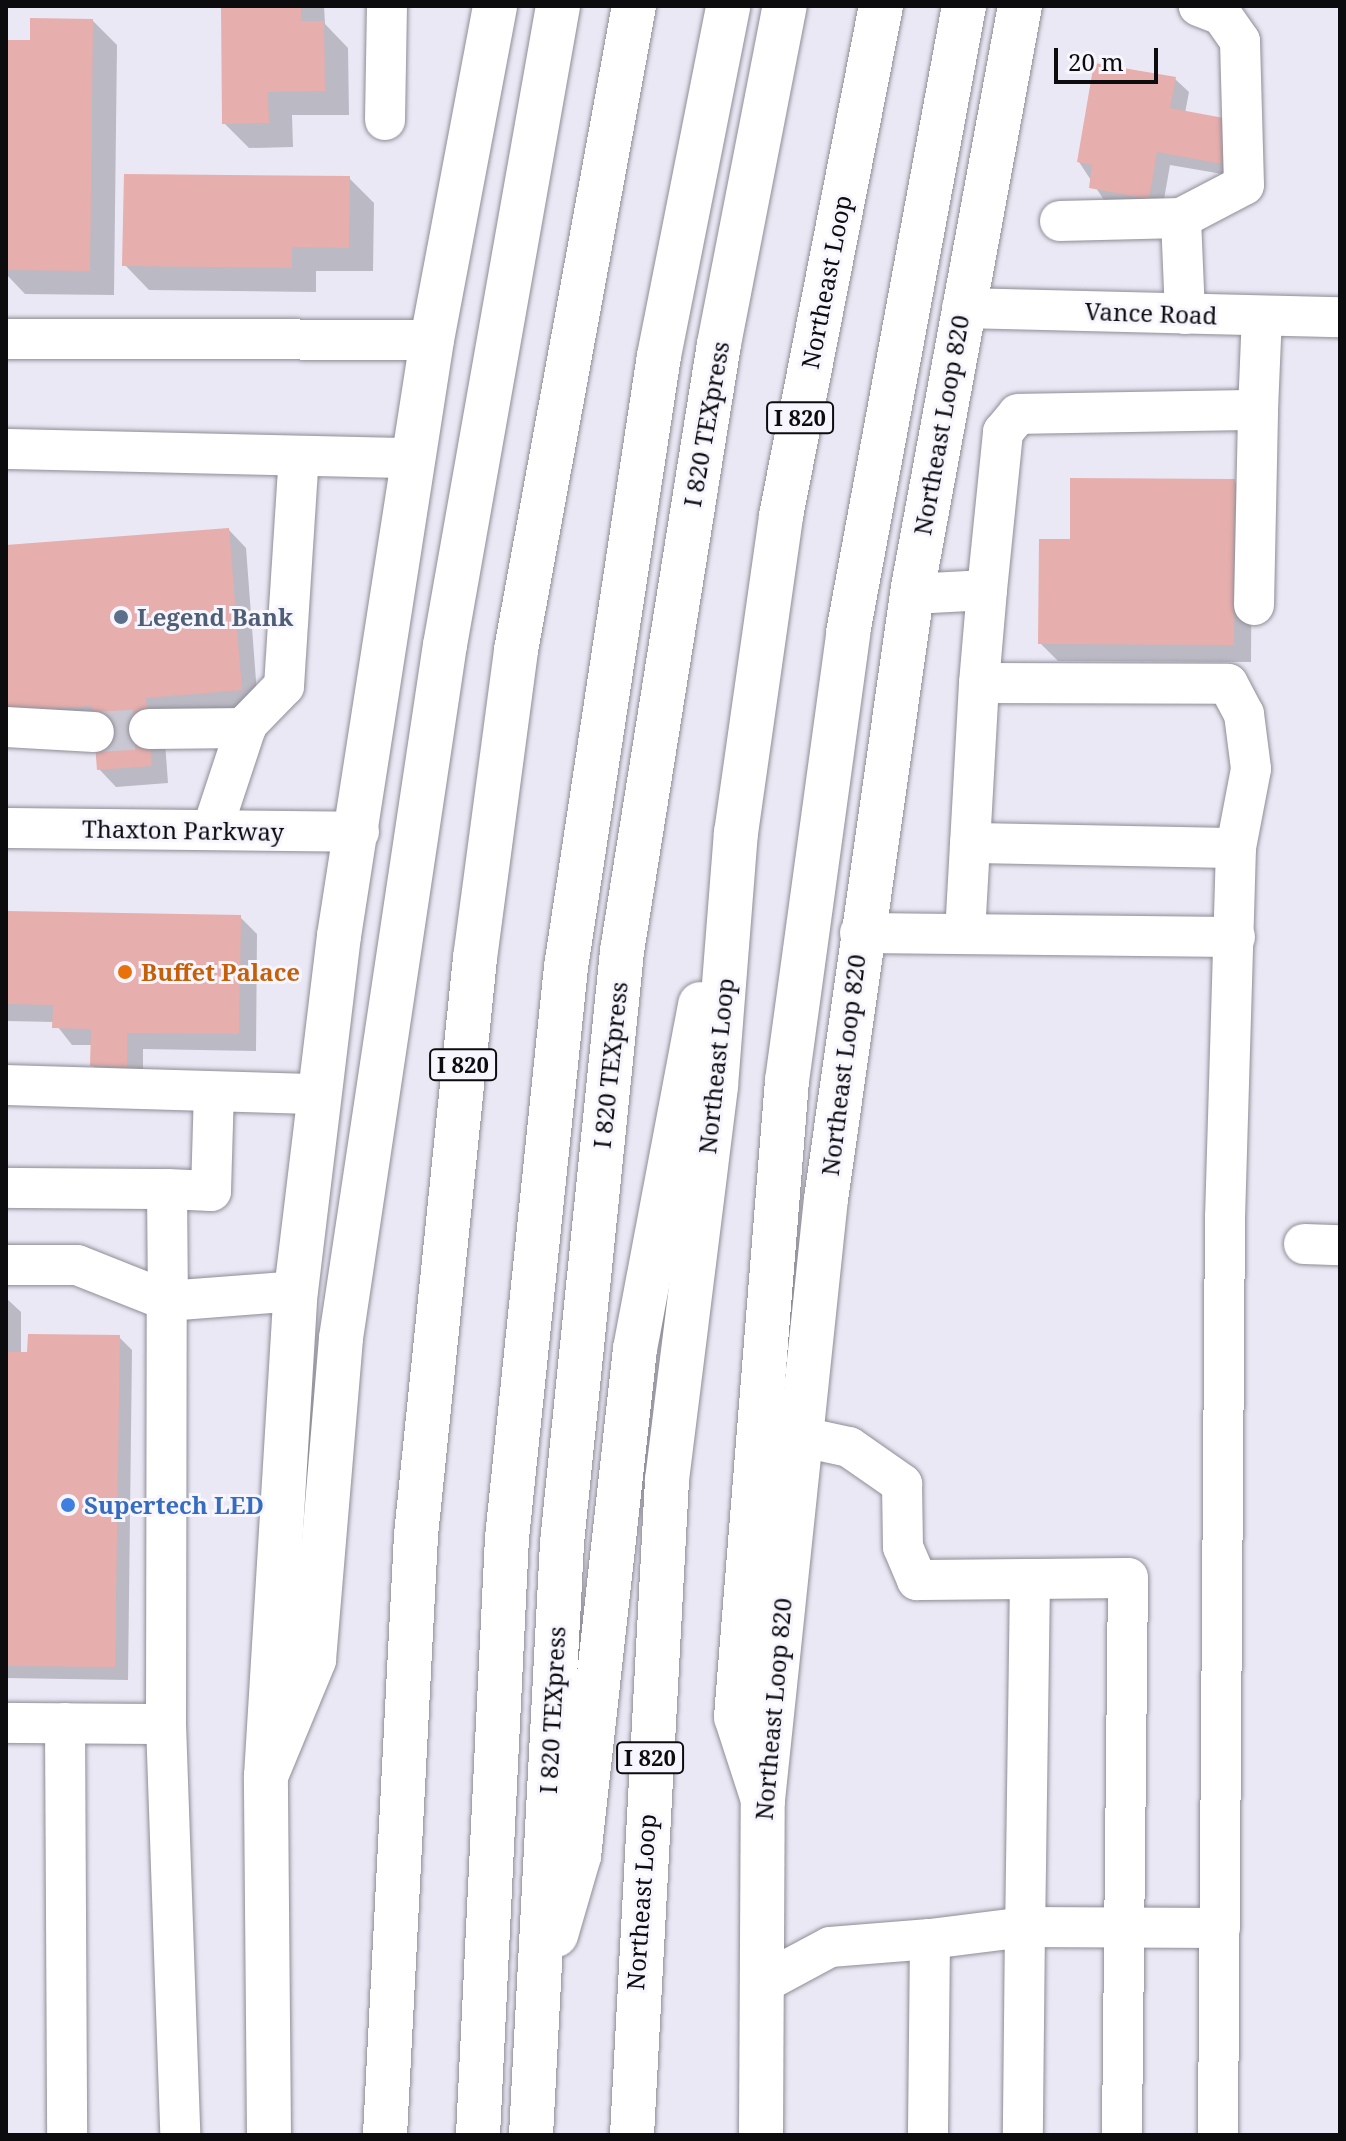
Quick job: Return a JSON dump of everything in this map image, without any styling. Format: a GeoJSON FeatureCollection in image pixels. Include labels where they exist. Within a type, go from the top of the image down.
{"type":"FeatureCollection","features":[{"type":"Feature","properties":{"kind":"main road"},"geometry":{"type":"LineString","coordinates":[[269,2135],[266,1776],[296,1291],[317,1094],[432,340],[495,6]]}},
{"type":"Feature","properties":{"kind":"main road"},"geometry":{"type":"LineString","coordinates":[[266,1776],[314,1660],[341,1338],[445,645],[558,6]]}},
{"type":"Feature","properties":{"kind":"main road","name":"I 820"},"geometry":{"type":"LineString","coordinates":[[385,2135],[416,1535],[475,958],[519,635],[634,6]]}},
{"type":"Feature","properties":{"kind":"main road"},"geometry":{"type":"LineString","coordinates":[[478,2135],[507,1538],[566,967],[656,371],[728,6]]}},
{"type":"Feature","properties":{"kind":"main road","name":"I 820 TEXpress"},"geometry":{"type":"LineString","coordinates":[[531,2135],[534,2011],[562,1543],[622,951],[716,359],[785,6]]}},
{"type":"Feature","properties":{"kind":"main road","name":"Northeast Loop"},"geometry":{"type":"LineString","coordinates":[[632,2135],[667,1480],[716,1086],[736,833],[781,516],[881,6]]}},
{"type":"Feature","properties":{"kind":"main road"},"geometry":{"type":"LineString","coordinates":[[763,1800],[736,1717],[787,1081],[848,633],[964,6]]}},
{"type":"Feature","properties":{"kind":"main road","name":"Northeast Loop 820"},"geometry":{"type":"LineString","coordinates":[[761,2135],[763,1800],[798,1436],[860,933],[912,594],[962,308],[1020,6]]}},
{"type":"Feature","properties":{"kind":"main road"},"geometry":{"type":"LineString","coordinates":[[534,2011],[579,1856],[635,1349],[736,833]]}},
{"type":"Feature","properties":{"kind":"street"},"geometry":{"type":"LineString","coordinates":[[385,120],[387,6]]}},
{"type":"Feature","properties":{"kind":"street"},"geometry":{"type":"LineString","coordinates":[[1060,221],[1181,218],[1244,185],[1240,41],[1222,15],[1199,6]]}},
{"type":"Feature","properties":{"kind":"street"},"geometry":{"type":"LineString","coordinates":[[1181,218],[1185,314]]}},
{"type":"Feature","properties":{"kind":"street","name":"Vance Road"},"geometry":{"type":"LineString","coordinates":[[962,308],[1340,317]]}},
{"type":"Feature","properties":{"kind":"street"},"geometry":{"type":"LineString","coordinates":[[1254,605],[1262,316]]}},
{"type":"Feature","properties":{"kind":"street"},"geometry":{"type":"LineString","coordinates":[[6,339],[432,340]]}},
{"type":"Feature","properties":{"kind":"street"},"geometry":{"type":"LineString","coordinates":[[965,934],[979,683],[1003,432],[1018,414],[1258,410]]}},
{"type":"Feature","properties":{"kind":"street"},"geometry":{"type":"LineString","coordinates":[[6,449],[415,458]]}},
{"type":"Feature","properties":{"kind":"street"},"geometry":{"type":"LineString","coordinates":[[212,830],[246,728],[284,686],[299,456]]}},
{"type":"Feature","properties":{"kind":"street"},"geometry":{"type":"LineString","coordinates":[[912,594],[987,590]]}},
{"type":"Feature","properties":{"kind":"street"},"geometry":{"type":"LineString","coordinates":[[979,683],[1228,684],[1244,714],[1251,769],[1236,848],[1225,1217],[1218,2135]]}},
{"type":"Feature","properties":{"kind":"street"},"geometry":{"type":"LineString","coordinates":[[6,727],[94,732]]}},
{"type":"Feature","properties":{"kind":"street"},"geometry":{"type":"LineString","coordinates":[[149,729],[246,728]]}},
{"type":"Feature","properties":{"kind":"street","name":"Thaxton Parkway"},"geometry":{"type":"LineString","coordinates":[[6,828],[359,832]]}},
{"type":"Feature","properties":{"kind":"street"},"geometry":{"type":"LineString","coordinates":[[970,843],[1236,848]]}},
{"type":"Feature","properties":{"kind":"street"},"geometry":{"type":"LineString","coordinates":[[860,933],[1235,937]]}},
{"type":"Feature","properties":{"kind":"street"},"geometry":{"type":"LineString","coordinates":[[6,1085],[317,1094]]}},
{"type":"Feature","properties":{"kind":"street"},"geometry":{"type":"LineString","coordinates":[[6,1188],[211,1191],[214,1092]]}},
{"type":"Feature","properties":{"kind":"street"},"geometry":{"type":"LineString","coordinates":[[167,1189],[166,1724],[180,2135]]}},
{"type":"Feature","properties":{"kind":"street"},"geometry":{"type":"LineString","coordinates":[[6,1265],[77,1265],[168,1301],[296,1291]]}},
{"type":"Feature","properties":{"kind":"street"},"geometry":{"type":"LineString","coordinates":[[798,1436],[849,1447],[902,1484],[903,1547],[917,1580],[1128,1578],[1122,2135]]}},
{"type":"Feature","properties":{"kind":"street"},"geometry":{"type":"LineString","coordinates":[[1023,2135],[1030,1579]]}},
{"type":"Feature","properties":{"kind":"street"},"geometry":{"type":"LineString","coordinates":[[6,1723],[166,1724]]}},
{"type":"Feature","properties":{"kind":"street"},"geometry":{"type":"LineString","coordinates":[[65,1723],[67,2135]]}},
{"type":"Feature","properties":{"kind":"street"},"geometry":{"type":"LineString","coordinates":[[761,1984],[830,1947],[1025,1927],[1220,1928]]}},
{"type":"Feature","properties":{"kind":"street"},"geometry":{"type":"LineString","coordinates":[[928,2135],[930,1939]]}},
{"type":"Feature","properties":{"kind":"building"},"geometry":{"type":"Polygon","coordinates":[[[221,6],[301,6],[301,21],[324,21],[325,91],[268,92],[269,123],[222,124],[221,6]]]}},
{"type":"Feature","properties":{"kind":"building"},"geometry":{"type":"Polygon","coordinates":[[[30,18],[93,19],[90,271],[6,270],[6,40],[30,40],[30,18]]]}},
{"type":"Feature","properties":{"kind":"building"},"geometry":{"type":"Polygon","coordinates":[[[1094,63],[1176,77],[1170,108],[1229,119],[1222,164],[1157,152],[1149,199],[1089,188],[1092,165],[1077,162],[1094,63]]]}},
{"type":"Feature","properties":{"kind":"building"},"geometry":{"type":"Polygon","coordinates":[[[124,174],[350,176],[349,248],[292,247],[292,268],[122,266],[124,174]]]}},
{"type":"Feature","properties":{"kind":"building"},"geometry":{"type":"Polygon","coordinates":[[[1070,478],[1235,479],[1234,645],[1038,644],[1039,539],[1070,539],[1070,478]]]}},
{"type":"Feature","properties":{"kind":"building","name":"Legend Bank"},"geometry":{"type":"Polygon","coordinates":[[[229,528],[242,690],[146,698],[152,766],[97,770],[92,706],[6,712],[6,545],[229,528]]]}},
{"type":"Feature","properties":{"kind":"building"},"geometry":{"type":"Polygon","coordinates":[[[6,911],[241,915],[239,1034],[127,1033],[127,1067],[90,1066],[91,1029],[52,1028],[53,1005],[6,1004],[6,911]]]}},
{"type":"Feature","properties":{"kind":"building"},"geometry":{"type":"Polygon","coordinates":[[[28,1334],[120,1335],[115,1667],[6,1666],[6,1352],[27,1352],[28,1334]]]}},
{"type":"Feature","properties":{"kind":"tunnel"},"geometry":{"type":"LineString","coordinates":[[94,732],[149,729]]}},
{"type":"Feature","properties":{"kind":"place","name":"Legend Bank"},"geometry":{"type":"Point","coordinates":[121,617]}},
{"type":"Feature","properties":{"kind":"place","name":"Buffet Palace"},"geometry":{"type":"Point","coordinates":[125,972]}},
{"type":"Feature","properties":{"kind":"place","name":"Supertech LED"},"geometry":{"type":"Point","coordinates":[68,1505]}}]}
